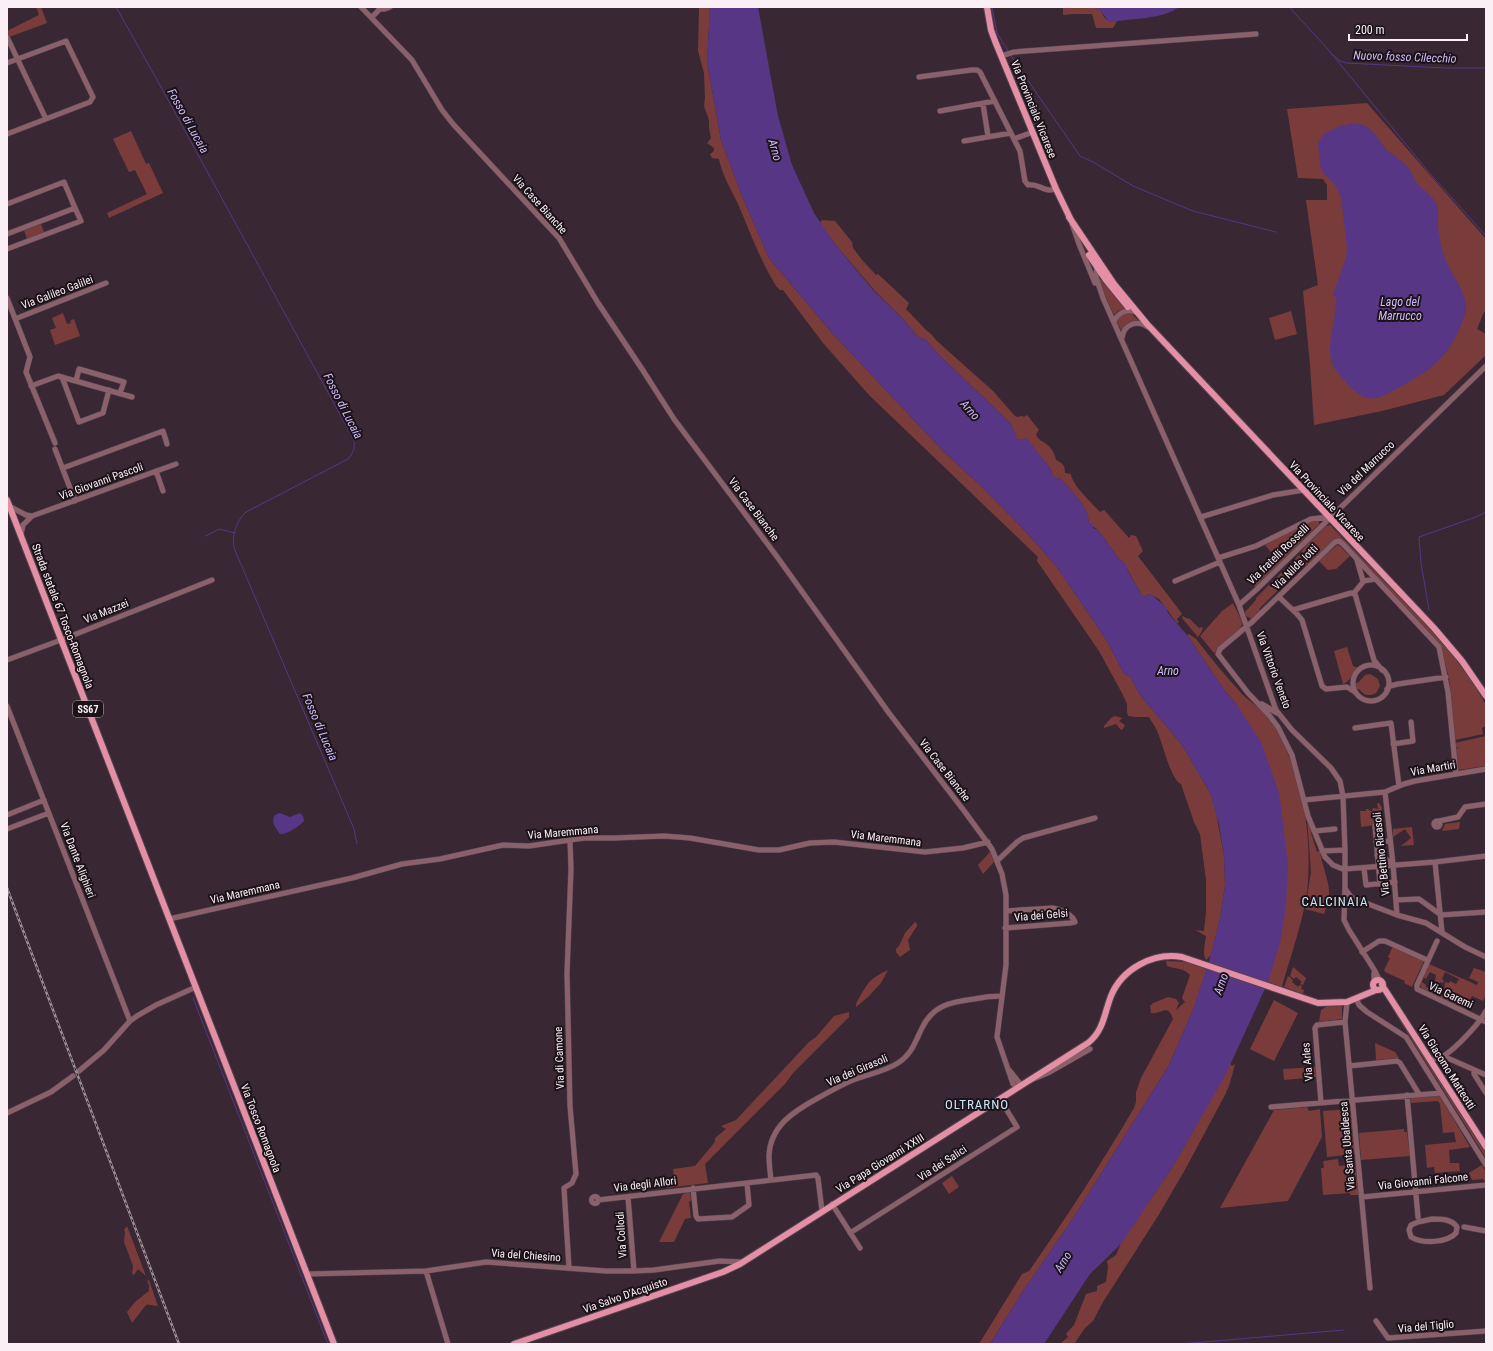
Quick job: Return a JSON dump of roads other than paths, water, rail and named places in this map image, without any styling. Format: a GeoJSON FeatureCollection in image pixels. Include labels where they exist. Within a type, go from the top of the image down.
{"type":"FeatureCollection","features":[{"type":"Feature","properties":{"kind":"main road","name":"Via Provinciale Vicarese"},"geometry":{"type":"LineString","coordinates":[[987,7],[991,30],[1001,56],[1056,189],[1070,217],[1097,268],[1132,311],[1147,324]]}},
{"type":"Feature","properties":{"kind":"main road","name":"Via Provinciale Vicarese"},"geometry":{"type":"LineString","coordinates":[[1070,217],[1114,284],[1147,324],[1449,644],[1486,696]]}},
{"type":"Feature","properties":{"kind":"main road","name":"Strada statale 67 Tosco-Romagnola"},"geometry":{"type":"LineString","coordinates":[[8,503],[169,919]]}},
{"type":"Feature","properties":{"kind":"main road","name":"Via Tosco Romagnola"},"geometry":{"type":"LineString","coordinates":[[169,919],[334,1344]]}},
{"type":"Feature","properties":{"kind":"main road","name":"Via Papa Giovanni XXIII"},"geometry":{"type":"LineString","coordinates":[[743,1262],[832,1204],[1019,1087],[1093,1038],[1102,1027],[1111,996],[1115,988],[1122,979],[1137,966],[1150,960],[1166,956],[1178,957],[1318,1003],[1347,1002],[1377,985]]}},
{"type":"Feature","properties":{"kind":"main road","name":"Via Giacomo Matteotti"},"geometry":{"type":"LineString","coordinates":[[1377,985],[1391,998],[1486,1148]]}},
{"type":"Feature","properties":{"kind":"main road","name":"Via Salvo D'Acquisto"},"geometry":{"type":"LineString","coordinates":[[514,1344],[723,1272],[743,1262]]}},
{"type":"Feature","properties":{"kind":"street","name":"Via Case Bianche"},"geometry":{"type":"LineString","coordinates":[[362,7],[412,60],[440,106],[453,124],[559,238],[598,303],[674,419],[778,558],[889,713],[988,842],[997,861],[1005,889],[1006,965],[997,1037],[1014,1085],[1019,1087]]}},
{"type":"Feature","properties":{"kind":"street"},"geometry":{"type":"LineString","coordinates":[[372,17],[380,8],[385,9],[390,7]]}},
{"type":"Feature","properties":{"kind":"street"},"geometry":{"type":"LineString","coordinates":[[1001,56],[1010,53],[1256,34]]}},
{"type":"Feature","properties":{"kind":"street"},"geometry":{"type":"LineString","coordinates":[[7,37],[46,119]]}},
{"type":"Feature","properties":{"kind":"street"},"geometry":{"type":"LineString","coordinates":[[7,63],[66,41],[93,97],[90,102],[7,134]]}},
{"type":"Feature","properties":{"kind":"street"},"geometry":{"type":"LineString","coordinates":[[919,77],[977,70],[982,74],[1020,151],[1024,181],[1028,184],[1032,184],[1046,190],[1056,189]]}},
{"type":"Feature","properties":{"kind":"street"},"geometry":{"type":"LineString","coordinates":[[940,112],[995,101]]}},
{"type":"Feature","properties":{"kind":"street"},"geometry":{"type":"LineString","coordinates":[[983,104],[988,136]]}},
{"type":"Feature","properties":{"kind":"street"},"geometry":{"type":"LineString","coordinates":[[1014,139],[1033,132]]}},
{"type":"Feature","properties":{"kind":"street"},"geometry":{"type":"LineString","coordinates":[[964,141],[1011,133]]}},
{"type":"Feature","properties":{"kind":"street"},"geometry":{"type":"LineString","coordinates":[[7,204],[64,182],[81,221],[7,249]]}},
{"type":"Feature","properties":{"kind":"street"},"geometry":{"type":"LineString","coordinates":[[7,234],[75,208]]}},
{"type":"Feature","properties":{"kind":"street","name":"Via Provinciale Vicarese"},"geometry":{"type":"LineString","coordinates":[[1070,217],[1079,244],[1095,282],[1122,339],[1239,605],[1247,627]]}},
{"type":"Feature","properties":{"kind":"street","name":"Via Provinciale Vicarese"},"geometry":{"type":"LineString","coordinates":[[1093,254],[1097,268],[1096,277],[1103,298]]}},
{"type":"Feature","properties":{"kind":"street","name":"Via Galileo Galilei"},"geometry":{"type":"LineString","coordinates":[[15,319],[106,283]]}},
{"type":"Feature","properties":{"kind":"street"},"geometry":{"type":"LineString","coordinates":[[8,301],[30,357],[25,371],[54,444]]}},
{"type":"Feature","properties":{"kind":"street"},"geometry":{"type":"LineString","coordinates":[[1114,321],[1122,312],[1132,311],[1140,315]]}},
{"type":"Feature","properties":{"kind":"street"},"geometry":{"type":"LineString","coordinates":[[1122,339],[1125,329],[1130,324],[1144,324],[1155,333]]}},
{"type":"Feature","properties":{"kind":"street","name":"Via del Marrucco"},"geometry":{"type":"LineString","coordinates":[[1330,517],[1486,366]]}},
{"type":"Feature","properties":{"kind":"street"},"geometry":{"type":"LineString","coordinates":[[76,381],[79,369],[124,382],[120,393]]}},
{"type":"Feature","properties":{"kind":"street"},"geometry":{"type":"LineString","coordinates":[[31,386],[58,376],[132,397]]}},
{"type":"Feature","properties":{"kind":"street"},"geometry":{"type":"LineString","coordinates":[[62,377],[79,422],[103,413],[109,390]]}},
{"type":"Feature","properties":{"kind":"street"},"geometry":{"type":"LineString","coordinates":[[63,468],[162,431],[167,444]]}},
{"type":"Feature","properties":{"kind":"street"},"geometry":{"type":"LineString","coordinates":[[55,450],[75,501]]}},
{"type":"Feature","properties":{"kind":"street","name":"Via Giovanni Pascoli"},"geometry":{"type":"LineString","coordinates":[[25,522],[32,516],[176,464]]}},
{"type":"Feature","properties":{"kind":"street"},"geometry":{"type":"LineString","coordinates":[[156,471],[163,491]]}},
{"type":"Feature","properties":{"kind":"street"},"geometry":{"type":"LineString","coordinates":[[1200,518],[1273,495],[1304,490]]}},
{"type":"Feature","properties":{"kind":"street","name":"Via Giovanni Pascoli"},"geometry":{"type":"LineString","coordinates":[[8,503],[26,515],[32,516]]}},
{"type":"Feature","properties":{"kind":"street"},"geometry":{"type":"LineString","coordinates":[[15,522],[19,517],[26,515]]}},
{"type":"Feature","properties":{"kind":"street"},"geometry":{"type":"LineString","coordinates":[[1176,581],[1219,560],[1256,546],[1311,519],[1330,517]]}},
{"type":"Feature","properties":{"kind":"street","name":"Via fratelli Rosselli"},"geometry":{"type":"LineString","coordinates":[[1239,605],[1330,517]]}},
{"type":"Feature","properties":{"kind":"street"},"geometry":{"type":"LineString","coordinates":[[15,522],[25,522]]}},
{"type":"Feature","properties":{"kind":"street"},"geometry":{"type":"LineString","coordinates":[[21,535],[25,522]]}},
{"type":"Feature","properties":{"kind":"street","name":"Via Nilde Iotti"},"geometry":{"type":"LineString","coordinates":[[1257,702],[1248,693],[1218,654],[1220,649],[1247,627],[1335,542],[1342,542],[1439,647],[1446,677],[1456,774]]}},
{"type":"Feature","properties":{"kind":"street","name":"Via Nilde Iotti"},"geometry":{"type":"LineString","coordinates":[[1357,559],[1363,582]]}},
{"type":"Feature","properties":{"kind":"street"},"geometry":{"type":"LineString","coordinates":[[1293,610],[1354,593],[1363,582],[1375,579]]}},
{"type":"Feature","properties":{"kind":"street","name":"Via Mazzei"},"geometry":{"type":"LineString","coordinates":[[7,660],[212,580]]}},
{"type":"Feature","properties":{"kind":"street"},"geometry":{"type":"LineString","coordinates":[[1354,593],[1374,660],[1392,682],[1398,684]]}},
{"type":"Feature","properties":{"kind":"street"},"geometry":{"type":"LineString","coordinates":[[1279,596],[1302,620],[1322,686],[1326,689],[1348,687],[1362,699],[1372,701],[1380,698],[1390,686],[1446,677]]}},
{"type":"Feature","properties":{"kind":"street","name":"Via Vittorio Veneto"},"geometry":{"type":"LineString","coordinates":[[1247,627],[1267,687],[1278,714],[1334,772],[1340,781],[1344,796],[1340,828],[1345,850],[1344,915]]}},
{"type":"Feature","properties":{"kind":"street"},"geometry":{"type":"LineString","coordinates":[[1355,692],[1353,680],[1359,670],[1366,666],[1372,666],[1384,672],[1388,682],[1387,690]]}},
{"type":"Feature","properties":{"kind":"street"},"geometry":{"type":"LineString","coordinates":[[1257,702],[1278,714]]}},
{"type":"Feature","properties":{"kind":"street"},"geometry":{"type":"LineString","coordinates":[[1257,702],[1273,720],[1290,751],[1298,774],[1308,816],[1322,851],[1330,863],[1338,869],[1345,870],[1486,856]]}},
{"type":"Feature","properties":{"kind":"street","name":"Via Dante Alighieri"},"geometry":{"type":"LineString","coordinates":[[7,706],[130,1021]]}},
{"type":"Feature","properties":{"kind":"street"},"geometry":{"type":"LineString","coordinates":[[1393,744],[1413,741],[1411,722]]}},
{"type":"Feature","properties":{"kind":"street"},"geometry":{"type":"LineString","coordinates":[[1355,728],[1391,723],[1399,786]]}},
{"type":"Feature","properties":{"kind":"street","name":"Via Martiri"},"geometry":{"type":"LineString","coordinates":[[1304,800],[1385,792],[1415,780],[1486,769]]}},
{"type":"Feature","properties":{"kind":"street","name":"Via Bettino Ricasoli"},"geometry":{"type":"LineString","coordinates":[[1385,792],[1395,882],[1397,915]]}},
{"type":"Feature","properties":{"kind":"street"},"geometry":{"type":"LineString","coordinates":[[7,815],[44,800]]}},
{"type":"Feature","properties":{"kind":"street"},"geometry":{"type":"LineString","coordinates":[[1440,821],[1458,817],[1465,807],[1486,804]]}},
{"type":"Feature","properties":{"kind":"street"},"geometry":{"type":"LineString","coordinates":[[7,829],[49,812]]}},
{"type":"Feature","properties":{"kind":"street"},"geometry":{"type":"LineString","coordinates":[[997,861],[1023,838],[1095,818]]}},
{"type":"Feature","properties":{"kind":"street"},"geometry":{"type":"LineString","coordinates":[[1375,826],[1380,884]]}},
{"type":"Feature","properties":{"kind":"street"},"geometry":{"type":"LineString","coordinates":[[1315,831],[1340,828]]}},
{"type":"Feature","properties":{"kind":"street","name":"Via Maremmana"},"geometry":{"type":"LineString","coordinates":[[169,919],[352,878],[402,864],[440,859],[499,846],[534,846],[584,838],[664,836],[690,838],[742,848],[771,850],[794,848],[819,842],[834,842],[925,852],[963,848],[988,842]]}},
{"type":"Feature","properties":{"kind":"street","name":"Via di Camone"},"geometry":{"type":"LineString","coordinates":[[569,1268],[564,1188],[572,1183],[576,1174],[570,1106],[567,972],[571,874],[570,840]]}},
{"type":"Feature","properties":{"kind":"street"},"geometry":{"type":"LineString","coordinates":[[1376,842],[1390,841]]}},
{"type":"Feature","properties":{"kind":"street"},"geometry":{"type":"LineString","coordinates":[[1322,851],[1345,850]]}},
{"type":"Feature","properties":{"kind":"street"},"geometry":{"type":"LineString","coordinates":[[1377,855],[1386,858],[1393,865]]}},
{"type":"Feature","properties":{"kind":"street"},"geometry":{"type":"LineString","coordinates":[[1435,862],[1442,932]]}},
{"type":"Feature","properties":{"kind":"street"},"geometry":{"type":"LineString","coordinates":[[1364,868],[1366,885],[1395,882]]}},
{"type":"Feature","properties":{"kind":"street"},"geometry":{"type":"LineString","coordinates":[[1345,889],[1349,895],[1358,899],[1397,915],[1426,923],[1465,947],[1486,957]]}},
{"type":"Feature","properties":{"kind":"street"},"geometry":{"type":"LineString","coordinates":[[1358,899],[1348,903],[1344,915],[1346,924],[1372,968],[1377,985]]}},
{"type":"Feature","properties":{"kind":"street"},"geometry":{"type":"LineString","coordinates":[[1396,900],[1420,899],[1441,915],[1486,912]]}},
{"type":"Feature","properties":{"kind":"street","name":"Via dei Gelsi"},"geometry":{"type":"LineString","coordinates":[[1005,928],[1075,922],[1074,918],[1053,908],[1006,911]]}},
{"type":"Feature","properties":{"kind":"street"},"geometry":{"type":"LineString","coordinates":[[1362,952],[1379,941],[1385,940],[1427,960]]}},
{"type":"Feature","properties":{"kind":"street","name":"Via Garemi"},"geometry":{"type":"LineString","coordinates":[[1437,941],[1427,960],[1417,985],[1417,989],[1484,1021]]}},
{"type":"Feature","properties":{"kind":"street"},"geometry":{"type":"LineString","coordinates":[[79,1071],[104,1050],[130,1021],[156,1005],[196,987]]}},
{"type":"Feature","properties":{"kind":"street","name":"Via dei Girasoli"},"geometry":{"type":"LineString","coordinates":[[771,1180],[769,1157],[770,1148],[778,1129],[788,1117],[806,1105],[846,1083],[885,1070],[900,1062],[910,1052],[923,1026],[929,1018],[942,1007],[954,1002],[1002,996]]}},
{"type":"Feature","properties":{"kind":"street"},"geometry":{"type":"LineString","coordinates":[[1356,998],[1359,1006],[1406,1037],[1486,1165]]}},
{"type":"Feature","properties":{"kind":"street","name":"Via Santa Ubaldesca"},"geometry":{"type":"LineString","coordinates":[[1347,1002],[1345,1022],[1370,1288]]}},
{"type":"Feature","properties":{"kind":"street"},"geometry":{"type":"LineString","coordinates":[[1430,1060],[1443,1056],[1452,1049],[1484,1021],[1486,1012]]}},
{"type":"Feature","properties":{"kind":"street","name":"Via Arles"},"geometry":{"type":"LineString","coordinates":[[1321,1103],[1314,1028],[1317,1025],[1345,1022]]}},
{"type":"Feature","properties":{"kind":"street","name":"Via Papa Giovanni XXIII"},"geometry":{"type":"LineString","coordinates":[[1028,1081],[1038,1079],[1090,1048]]}},
{"type":"Feature","properties":{"kind":"street"},"geometry":{"type":"LineString","coordinates":[[1443,1056],[1486,1075]]}},
{"type":"Feature","properties":{"kind":"street"},"geometry":{"type":"LineString","coordinates":[[1349,1066],[1397,1061],[1400,1063],[1419,1094]]}},
{"type":"Feature","properties":{"kind":"street","name":"Via Case Bianche"},"geometry":{"type":"LineString","coordinates":[[1008,1068],[1019,1087]]}},
{"type":"Feature","properties":{"kind":"street"},"geometry":{"type":"LineString","coordinates":[[1474,1070],[1474,1074],[1486,1093]]}},
{"type":"Feature","properties":{"kind":"street"},"geometry":{"type":"LineString","coordinates":[[7,1113],[51,1092],[73,1076]]}},
{"type":"Feature","properties":{"kind":"street","name":"Via Case Bianche"},"geometry":{"type":"LineString","coordinates":[[1009,1093],[1011,1078]]}},
{"type":"Feature","properties":{"kind":"street"},"geometry":{"type":"LineString","coordinates":[[1271,1107],[1441,1092]]}},
{"type":"Feature","properties":{"kind":"street"},"geometry":{"type":"LineString","coordinates":[[1407,1095],[1418,1217],[1415,1223]]}},
{"type":"Feature","properties":{"kind":"street","name":"Via dei Salici"},"geometry":{"type":"LineString","coordinates":[[850,1233],[1017,1127],[1000,1099]]}},
{"type":"Feature","properties":{"kind":"street","name":"Via degli Allori"},"geometry":{"type":"LineString","coordinates":[[598,1200],[693,1188],[817,1176],[822,1211]]}},
{"type":"Feature","properties":{"kind":"street","name":"Via degli Allori"},"geometry":{"type":"LineString","coordinates":[[693,1188],[696,1216],[698,1219],[730,1217],[749,1204],[747,1183]]}},
{"type":"Feature","properties":{"kind":"street","name":"Via Giovanni Falcone"},"geometry":{"type":"LineString","coordinates":[[1362,1197],[1486,1185]]}},
{"type":"Feature","properties":{"kind":"street","name":"Via Collodi"},"geometry":{"type":"LineString","coordinates":[[628,1197],[634,1271]]}},
{"type":"Feature","properties":{"kind":"street"},"geometry":{"type":"LineString","coordinates":[[832,1204],[860,1248]]}},
{"type":"Feature","properties":{"kind":"street"},"geometry":{"type":"LineString","coordinates":[[1418,1217],[1425,1220]]}},
{"type":"Feature","properties":{"kind":"street"},"geometry":{"type":"LineString","coordinates":[[1464,1227],[1460,1228],[1454,1236],[1431,1240],[1418,1240],[1411,1237],[1409,1233],[1410,1227],[1415,1223],[1425,1220],[1444,1219],[1464,1227],[1486,1231]]}},
{"type":"Feature","properties":{"kind":"street"},"geometry":{"type":"LineString","coordinates":[[1456,1224],[1458,1229],[1457,1232]]}},
{"type":"Feature","properties":{"kind":"street","name":"Via del Chiesino"},"geometry":{"type":"LineString","coordinates":[[308,1274],[426,1271],[486,1262],[634,1271],[654,1270],[720,1261],[743,1262]]}},
{"type":"Feature","properties":{"kind":"street"},"geometry":{"type":"LineString","coordinates":[[426,1271],[448,1344]]}},
{"type":"Feature","properties":{"kind":"street","name":"Via del Tiglio"},"geometry":{"type":"LineString","coordinates":[[1376,1321],[1388,1338],[1486,1331]]}},
{"type":"Feature","properties":{"kind":"water","name":"Arno"},"geometry":{"type":"Polygon","coordinates":[[[710,7],[758,7],[778,116],[792,165],[814,213],[835,244],[873,290],[903,319],[918,337],[926,340],[940,356],[1004,417],[1012,426],[1018,440],[1026,438],[1050,468],[1053,476],[1061,479],[1074,494],[1083,505],[1089,523],[1093,523],[1093,528],[1098,530],[1119,559],[1126,564],[1127,569],[1142,596],[1144,597],[1149,594],[1152,595],[1166,607],[1168,613],[1187,635],[1225,691],[1237,705],[1262,744],[1279,793],[1288,864],[1286,906],[1280,943],[1268,982],[1226,1074],[1175,1163],[1121,1244],[1090,1274],[1044,1344],[990,1344],[1023,1291],[1072,1220],[1168,1067],[1193,1010],[1210,958],[1220,919],[1225,885],[1224,856],[1219,824],[1210,793],[1183,746],[1140,695],[1130,676],[1123,672],[1107,641],[1057,567],[1029,535],[981,486],[944,452],[833,334],[769,258],[742,196],[721,140],[707,62],[710,7]]]}},
{"type":"Feature","properties":{"kind":"water"},"geometry":{"type":"Polygon","coordinates":[[[1084,7],[1179,7],[1173,11],[1156,16],[1110,22],[1098,9],[1084,7]]]}},
{"type":"Feature","properties":{"kind":"water","name":"Lago del Marrucco"},"geometry":{"type":"Polygon","coordinates":[[[1353,123],[1364,126],[1372,131],[1387,150],[1408,167],[1417,183],[1436,203],[1438,209],[1438,226],[1442,250],[1445,259],[1463,293],[1466,305],[1465,315],[1456,337],[1443,356],[1427,371],[1386,395],[1375,398],[1368,398],[1359,394],[1341,377],[1332,363],[1330,352],[1336,305],[1336,297],[1333,295],[1346,258],[1347,248],[1341,197],[1335,185],[1321,169],[1318,144],[1322,136],[1329,131],[1340,126],[1353,123]]]}},
{"type":"Feature","properties":{"kind":"water"},"geometry":{"type":"Polygon","coordinates":[[[280,813],[290,817],[300,813],[303,816],[304,821],[293,830],[280,834],[274,825],[273,820],[275,815],[280,813]]]}},
{"type":"Feature","properties":{"kind":"waterway","name":"Fosso di Lucaia"},"geometry":{"type":"LineString","coordinates":[[116,7],[354,440],[353,451],[348,459],[246,512],[237,524],[234,533],[234,548],[354,829],[357,844]]}},
{"type":"Feature","properties":{"kind":"waterway"},"geometry":{"type":"LineString","coordinates":[[992,7],[997,33],[1008,51]]}},
{"type":"Feature","properties":{"kind":"waterway"},"geometry":{"type":"LineString","coordinates":[[1289,7],[1326,47],[1427,170],[1486,236]]}},
{"type":"Feature","properties":{"kind":"waterway","name":"Nuovo fosso Cilecchio"},"geometry":{"type":"LineString","coordinates":[[1331,53],[1340,61],[1346,63],[1445,68],[1486,68]]}},
{"type":"Feature","properties":{"kind":"waterway"},"geometry":{"type":"LineString","coordinates":[[1011,56],[1080,156],[1095,163],[1133,186],[1193,211],[1276,232]]}},
{"type":"Feature","properties":{"kind":"waterway"},"geometry":{"type":"LineString","coordinates":[[1429,610],[1421,563],[1419,537],[1486,512]]}},
{"type":"Feature","properties":{"kind":"waterway"},"geometry":{"type":"LineString","coordinates":[[206,536],[219,529],[235,533]]}},
{"type":"Feature","properties":{"kind":"waterway"},"geometry":{"type":"LineString","coordinates":[[193,998],[328,1344]]}},
{"type":"Feature","properties":{"kind":"waterway"},"geometry":{"type":"LineString","coordinates":[[1180,1344],[1344,1330]]}},
{"type":"Feature","properties":{"kind":"railway"},"geometry":{"type":"LineString","coordinates":[[7,888],[179,1344]]}},
{"type":"Feature","properties":{"kind":"district","name":"CALCINAIA"},"geometry":{"type":"Point","coordinates":[1335,901]}},
{"type":"Feature","properties":{"kind":"district","name":"OLTRARNO"},"geometry":{"type":"Point","coordinates":[977,1104]}}]}
